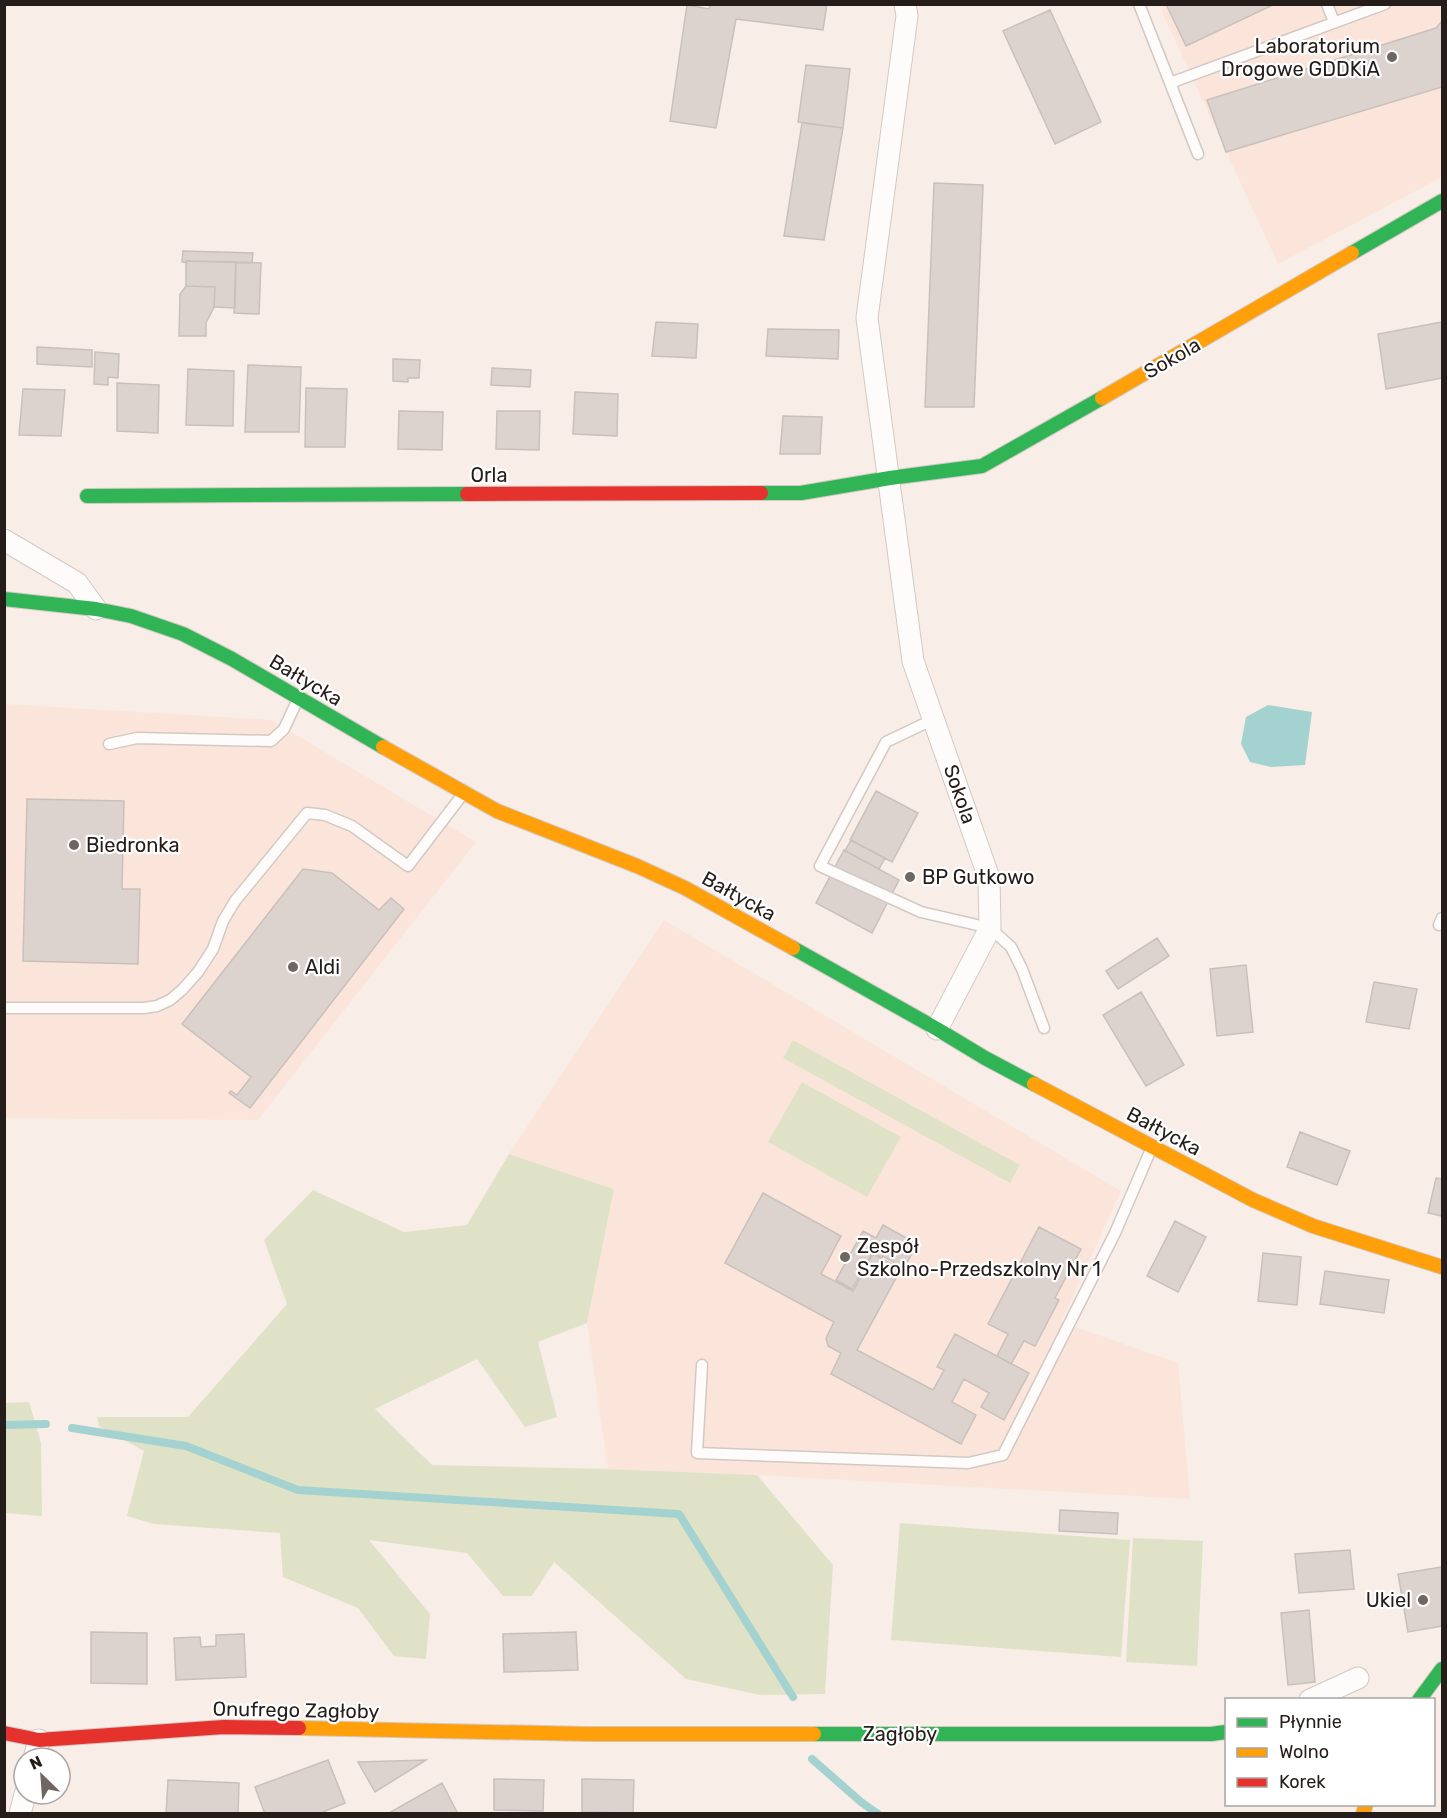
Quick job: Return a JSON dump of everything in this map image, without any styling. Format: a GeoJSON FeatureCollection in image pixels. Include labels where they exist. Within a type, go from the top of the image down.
{"type":"FeatureCollection","features":[{"type":"Feature","properties":{"kind":"street","name":"Sokola"},"geometry":{"type":"LineString","coordinates":[[905,4],[907,16],[867,318],[913,661],[989,878],[990,928],[937,1029]]}},
{"type":"Feature","properties":{"kind":"street","name":"Sokola"},"geometry":{"type":"LineString","coordinates":[[890,478],[982,466],[1443,201]]}},
{"type":"Feature","properties":{"kind":"street","name":"Orla"},"geometry":{"type":"LineString","coordinates":[[87,496],[801,493],[890,478]]}},
{"type":"Feature","properties":{"kind":"street"},"geometry":{"type":"LineString","coordinates":[[4,540],[77,583],[96,609]]}},
{"type":"Feature","properties":{"kind":"street","name":"Bałtycka"},"geometry":{"type":"LineString","coordinates":[[4,599],[96,609],[131,616],[183,634],[232,659],[298,699],[497,811],[637,866],[685,888],[985,1058],[1253,1200],[1313,1226],[1443,1267]]}},
{"type":"Feature","properties":{"kind":"street"},"geometry":{"type":"LineString","coordinates":[[1421,1698],[1443,1669]]}},
{"type":"Feature","properties":{"kind":"street"},"geometry":{"type":"LineString","coordinates":[[1314,1698],[1358,1678]]}},
{"type":"Feature","properties":{"kind":"street","name":"Onufrego Zagłoby"},"geometry":{"type":"LineString","coordinates":[[62,1746],[224,1727],[588,1734]]}},
{"type":"Feature","properties":{"kind":"street","name":"Onufrego Zagłoby"},"geometry":{"type":"LineString","coordinates":[[4,1733],[30,1746]]}},
{"type":"Feature","properties":{"kind":"street","name":"Zagłoby"},"geometry":{"type":"LineString","coordinates":[[588,1734],[1221,1736]]}},
{"type":"Feature","properties":{"kind":"lane"},"geometry":{"type":"LineString","coordinates":[[1139,4],[1198,154]]}},
{"type":"Feature","properties":{"kind":"lane"},"geometry":{"type":"LineString","coordinates":[[1327,4],[1334,22]]}},
{"type":"Feature","properties":{"kind":"lane"},"geometry":{"type":"LineString","coordinates":[[1170,83],[1385,4]]}},
{"type":"Feature","properties":{"kind":"lane"},"geometry":{"type":"LineString","coordinates":[[109,744],[137,738],[271,741],[284,729],[298,699]]}},
{"type":"Feature","properties":{"kind":"lane"},"geometry":{"type":"LineString","coordinates":[[934,719],[886,742],[820,866],[921,912],[990,928],[1011,947],[1022,969],[1044,1028]]}},
{"type":"Feature","properties":{"kind":"lane"},"geometry":{"type":"LineString","coordinates":[[4,1008],[144,1008],[164,1003],[182,990],[198,972],[213,949],[223,921],[235,901],[307,813],[325,815],[352,826],[408,866],[464,793]]}},
{"type":"Feature","properties":{"kind":"lane"},"geometry":{"type":"LineString","coordinates":[[702,1365],[697,1453],[968,1463],[1003,1455],[1116,1233],[1152,1147]]}},
{"type":"Feature","properties":{"kind":"shaded area"},"geometry":{"type":"Polygon","coordinates":[[[1159,5],[1442,5],[1442,177],[1278,264],[1159,5]]]}},
{"type":"Feature","properties":{"kind":"shaded area"},"geometry":{"type":"Polygon","coordinates":[[[4,704],[271,720],[476,842],[258,1120],[5,1118],[4,704]]]}},
{"type":"Feature","properties":{"kind":"shaded area","name":"Zespół Szkolno-Przedszkolny Nr 1"},"geometry":{"type":"Polygon","coordinates":[[[664,920],[1121,1191],[1061,1322],[1178,1363],[1190,1499],[608,1469],[587,1323],[614,1189],[509,1154],[664,920]]]}},
{"type":"Feature","properties":{"kind":"green space"},"geometry":{"type":"Polygon","coordinates":[[[793,1040],[1020,1165],[1010,1183],[783,1058],[793,1040]]]}},
{"type":"Feature","properties":{"kind":"green space"},"geometry":{"type":"Polygon","coordinates":[[[802,1082],[901,1137],[867,1197],[768,1142],[802,1082]]]}},
{"type":"Feature","properties":{"kind":"green space"},"geometry":{"type":"Polygon","coordinates":[[[509,1154],[614,1189],[587,1323],[538,1342],[557,1417],[525,1427],[477,1359],[375,1409],[432,1465],[757,1475],[833,1565],[825,1694],[760,1695],[686,1679],[554,1562],[532,1596],[503,1596],[467,1553],[369,1540],[430,1614],[426,1659],[394,1656],[358,1608],[283,1577],[280,1533],[154,1524],[127,1516],[144,1451],[99,1426],[97,1417],[188,1417],[287,1304],[264,1240],[313,1190],[404,1232],[467,1225],[509,1154]]]}},
{"type":"Feature","properties":{"kind":"green space"},"geometry":{"type":"Polygon","coordinates":[[[29,1402],[41,1443],[42,1516],[5,1513],[5,1403],[29,1402]]]}},
{"type":"Feature","properties":{"kind":"green space"},"geometry":{"type":"Polygon","coordinates":[[[900,1523],[1130,1540],[1121,1657],[891,1640],[900,1523]]]}},
{"type":"Feature","properties":{"kind":"green space"},"geometry":{"type":"Polygon","coordinates":[[[1133,1538],[1203,1541],[1197,1666],[1126,1662],[1133,1538]]]}},
{"type":"Feature","properties":{"kind":"water"},"geometry":{"type":"Polygon","coordinates":[[[1268,705],[1312,712],[1305,765],[1271,767],[1250,762],[1241,744],[1246,717],[1268,705]]]}},
{"type":"Feature","properties":{"kind":"building"},"geometry":{"type":"Polygon","coordinates":[[[710,4],[827,4],[823,30],[736,19],[716,128],[670,121],[687,5],[709,9],[710,4]]]}},
{"type":"Feature","properties":{"kind":"building"},"geometry":{"type":"Polygon","coordinates":[[[1166,4],[1275,4],[1186,46],[1166,4]]]}},
{"type":"Feature","properties":{"kind":"building"},"geometry":{"type":"Polygon","coordinates":[[[1050,10],[1101,122],[1055,144],[1003,31],[1050,10]]]}},
{"type":"Feature","properties":{"kind":"building","name":"Laboratorium Drogowe GDDKiA"},"geometry":{"type":"Polygon","coordinates":[[[1442,21],[1442,87],[1226,152],[1207,100],[1436,28],[1442,21]]]}},
{"type":"Feature","properties":{"kind":"building"},"geometry":{"type":"Polygon","coordinates":[[[806,65],[850,69],[843,128],[798,122],[806,65]]]}},
{"type":"Feature","properties":{"kind":"building"},"geometry":{"type":"Polygon","coordinates":[[[802,123],[843,128],[824,240],[784,236],[802,123]]]}},
{"type":"Feature","properties":{"kind":"building"},"geometry":{"type":"Polygon","coordinates":[[[934,183],[983,185],[974,407],[925,407],[934,183]]]}},
{"type":"Feature","properties":{"kind":"building"},"geometry":{"type":"Polygon","coordinates":[[[183,251],[253,253],[252,263],[186,261],[187,263],[182,262],[183,251]]]}},
{"type":"Feature","properties":{"kind":"building"},"geometry":{"type":"Polygon","coordinates":[[[186,261],[236,262],[235,308],[214,307],[215,287],[186,286],[186,261]]]}},
{"type":"Feature","properties":{"kind":"building"},"geometry":{"type":"Polygon","coordinates":[[[236,262],[261,263],[259,314],[234,313],[236,262]]]}},
{"type":"Feature","properties":{"kind":"building"},"geometry":{"type":"Polygon","coordinates":[[[186,286],[215,287],[214,307],[206,323],[206,336],[179,336],[180,294],[186,286]]]}},
{"type":"Feature","properties":{"kind":"building"},"geometry":{"type":"Polygon","coordinates":[[[656,322],[698,324],[696,358],[652,356],[656,322]]]}},
{"type":"Feature","properties":{"kind":"building"},"geometry":{"type":"Polygon","coordinates":[[[1442,322],[1442,378],[1386,389],[1378,334],[1442,322]]]}},
{"type":"Feature","properties":{"kind":"building"},"geometry":{"type":"Polygon","coordinates":[[[768,329],[839,330],[838,359],[766,356],[768,329]]]}},
{"type":"Feature","properties":{"kind":"building"},"geometry":{"type":"Polygon","coordinates":[[[37,347],[92,350],[92,367],[37,364],[37,347]]]}},
{"type":"Feature","properties":{"kind":"building"},"geometry":{"type":"Polygon","coordinates":[[[95,352],[119,354],[118,378],[108,377],[108,385],[94,384],[95,352]]]}},
{"type":"Feature","properties":{"kind":"building"},"geometry":{"type":"Polygon","coordinates":[[[393,359],[420,360],[419,378],[408,378],[408,382],[393,381],[393,359]]]}},
{"type":"Feature","properties":{"kind":"building"},"geometry":{"type":"Polygon","coordinates":[[[248,365],[301,367],[299,432],[245,432],[248,365]]]}},
{"type":"Feature","properties":{"kind":"building"},"geometry":{"type":"Polygon","coordinates":[[[492,368],[531,370],[530,387],[491,385],[492,368]]]}},
{"type":"Feature","properties":{"kind":"building"},"geometry":{"type":"Polygon","coordinates":[[[188,369],[234,371],[233,426],[186,425],[188,369]]]}},
{"type":"Feature","properties":{"kind":"building"},"geometry":{"type":"Polygon","coordinates":[[[117,383],[159,385],[158,433],[117,431],[117,383]]]}},
{"type":"Feature","properties":{"kind":"building"},"geometry":{"type":"Polygon","coordinates":[[[306,388],[347,389],[345,447],[305,447],[306,388]]]}},
{"type":"Feature","properties":{"kind":"building"},"geometry":{"type":"Polygon","coordinates":[[[23,389],[65,390],[61,436],[19,435],[23,389]]]}},
{"type":"Feature","properties":{"kind":"building"},"geometry":{"type":"Polygon","coordinates":[[[575,392],[618,394],[617,436],[573,434],[575,392]]]}},
{"type":"Feature","properties":{"kind":"building"},"geometry":{"type":"Polygon","coordinates":[[[399,411],[443,412],[442,450],[398,449],[399,411]]]}},
{"type":"Feature","properties":{"kind":"building"},"geometry":{"type":"Polygon","coordinates":[[[497,411],[540,411],[539,450],[496,449],[497,411]]]}},
{"type":"Feature","properties":{"kind":"building"},"geometry":{"type":"Polygon","coordinates":[[[783,416],[822,417],[820,454],[780,454],[783,416]]]}},
{"type":"Feature","properties":{"kind":"building"},"geometry":{"type":"Polygon","coordinates":[[[876,791],[918,813],[892,862],[850,840],[876,791]]]}},
{"type":"Feature","properties":{"kind":"building","name":"Biedronka"},"geometry":{"type":"Polygon","coordinates":[[[27,799],[124,801],[122,889],[140,889],[138,964],[23,961],[27,799]]]}},
{"type":"Feature","properties":{"kind":"building"},"geometry":{"type":"Polygon","coordinates":[[[851,840],[885,858],[879,869],[845,851],[851,840]]]}},
{"type":"Feature","properties":{"kind":"building"},"geometry":{"type":"Polygon","coordinates":[[[844,850],[899,880],[872,933],[816,903],[844,850]]]}},
{"type":"Feature","properties":{"kind":"building","name":"Aldi"},"geometry":{"type":"Polygon","coordinates":[[[303,869],[332,873],[379,910],[391,898],[404,909],[250,1108],[229,1093],[231,1091],[237,1095],[251,1077],[182,1024],[303,869]]]}},
{"type":"Feature","properties":{"kind":"building"},"geometry":{"type":"Polygon","coordinates":[[[1157,938],[1169,956],[1118,989],[1106,971],[1157,938]]]}},
{"type":"Feature","properties":{"kind":"building"},"geometry":{"type":"Polygon","coordinates":[[[1246,965],[1253,1032],[1217,1036],[1210,969],[1246,965]]]}},
{"type":"Feature","properties":{"kind":"building"},"geometry":{"type":"Polygon","coordinates":[[[1374,982],[1417,989],[1409,1029],[1366,1022],[1374,982]]]}},
{"type":"Feature","properties":{"kind":"building"},"geometry":{"type":"Polygon","coordinates":[[[1141,992],[1184,1065],[1146,1086],[1103,1015],[1141,992]]]}},
{"type":"Feature","properties":{"kind":"building"},"geometry":{"type":"Polygon","coordinates":[[[1300,1132],[1350,1151],[1337,1185],[1287,1167],[1300,1132]]]}},
{"type":"Feature","properties":{"kind":"building"},"geometry":{"type":"Polygon","coordinates":[[[1436,1178],[1442,1179],[1442,1216],[1428,1213],[1436,1178]]]}},
{"type":"Feature","properties":{"kind":"building"},"geometry":{"type":"Polygon","coordinates":[[[763,1193],[841,1236],[821,1274],[853,1291],[873,1254],[901,1269],[857,1350],[933,1390],[944,1370],[937,1367],[955,1334],[1029,1373],[1004,1420],[981,1407],[989,1393],[964,1379],[952,1402],[976,1415],[961,1444],[831,1374],[841,1353],[828,1346],[826,1338],[834,1322],[725,1263],[763,1193]]]}},
{"type":"Feature","properties":{"kind":"building"},"geometry":{"type":"Polygon","coordinates":[[[1175,1221],[1206,1237],[1178,1292],[1147,1276],[1175,1221]]]}},
{"type":"Feature","properties":{"kind":"building"},"geometry":{"type":"Polygon","coordinates":[[[883,1225],[917,1244],[904,1268],[883,1256],[882,1258],[872,1253],[852,1289],[836,1280],[863,1231],[876,1238],[883,1225]]]}},
{"type":"Feature","properties":{"kind":"building"},"geometry":{"type":"Polygon","coordinates":[[[1039,1227],[1081,1249],[1055,1298],[1059,1300],[1035,1346],[1024,1341],[1011,1364],[997,1356],[1008,1334],[988,1324],[1039,1227]]]}},
{"type":"Feature","properties":{"kind":"building"},"geometry":{"type":"Polygon","coordinates":[[[1263,1253],[1301,1257],[1297,1305],[1258,1301],[1263,1253]]]}},
{"type":"Feature","properties":{"kind":"building"},"geometry":{"type":"Polygon","coordinates":[[[1325,1271],[1389,1280],[1384,1313],[1320,1304],[1325,1271]]]}},
{"type":"Feature","properties":{"kind":"building"},"geometry":{"type":"Polygon","coordinates":[[[1060,1510],[1118,1513],[1117,1534],[1059,1531],[1060,1510]]]}},
{"type":"Feature","properties":{"kind":"building"},"geometry":{"type":"Polygon","coordinates":[[[1350,1550],[1354,1589],[1299,1593],[1295,1554],[1350,1550]]]}},
{"type":"Feature","properties":{"kind":"building","name":"Ukiel"},"geometry":{"type":"Polygon","coordinates":[[[1442,1567],[1442,1626],[1408,1632],[1398,1574],[1442,1567]]]}},
{"type":"Feature","properties":{"kind":"building"},"geometry":{"type":"Polygon","coordinates":[[[1309,1610],[1315,1682],[1288,1685],[1281,1613],[1309,1610]]]}},
{"type":"Feature","properties":{"kind":"building"},"geometry":{"type":"Polygon","coordinates":[[[91,1632],[147,1633],[147,1684],[91,1683],[91,1632]]]}},
{"type":"Feature","properties":{"kind":"building"},"geometry":{"type":"Polygon","coordinates":[[[576,1632],[578,1670],[504,1672],[503,1634],[576,1632]]]}},
{"type":"Feature","properties":{"kind":"building"},"geometry":{"type":"Polygon","coordinates":[[[244,1634],[246,1677],[176,1680],[174,1638],[200,1637],[201,1647],[216,1646],[216,1635],[244,1634]]]}},
{"type":"Feature","properties":{"kind":"building"},"geometry":{"type":"Polygon","coordinates":[[[328,1760],[345,1803],[318,1814],[265,1814],[255,1787],[328,1760]]]}},
{"type":"Feature","properties":{"kind":"building"},"geometry":{"type":"Polygon","coordinates":[[[426,1760],[375,1792],[358,1762],[426,1760]]]}},
{"type":"Feature","properties":{"kind":"building"},"geometry":{"type":"Polygon","coordinates":[[[494,1779],[544,1780],[543,1811],[494,1810],[494,1779]]]}},
{"type":"Feature","properties":{"kind":"building"},"geometry":{"type":"Polygon","coordinates":[[[582,1779],[634,1780],[633,1813],[582,1812],[582,1779]]]}},
{"type":"Feature","properties":{"kind":"building"},"geometry":{"type":"Polygon","coordinates":[[[168,1780],[239,1783],[238,1814],[166,1814],[168,1780]]]}},
{"type":"Feature","properties":{"kind":"building"},"geometry":{"type":"Polygon","coordinates":[[[442,1783],[458,1814],[387,1814],[442,1783]]]}},
{"type":"Feature","properties":{"kind":"waterway"},"geometry":{"type":"LineString","coordinates":[[4,1425],[46,1424]]}},
{"type":"Feature","properties":{"kind":"waterway"},"geometry":{"type":"LineString","coordinates":[[72,1428],[186,1446],[298,1490],[679,1514],[793,1697]]}},
{"type":"Feature","properties":{"kind":"waterway"},"geometry":{"type":"LineString","coordinates":[[812,1759],[878,1814]]}},
{"type":"Feature","properties":{"kind":"traffic: fast"},"geometry":{"type":"LineString","coordinates":[[1352,253],[1442,201]]}},
{"type":"Feature","properties":{"kind":"traffic: fast"},"geometry":{"type":"LineString","coordinates":[[761,493],[801,493],[982,466],[1102,398]]}},
{"type":"Feature","properties":{"kind":"traffic: fast"},"geometry":{"type":"LineString","coordinates":[[87,496],[467,494]]}},
{"type":"Feature","properties":{"kind":"traffic: fast"},"geometry":{"type":"LineString","coordinates":[[4,599],[96,609],[131,616],[183,634],[232,659],[383,747]]}},
{"type":"Feature","properties":{"kind":"traffic: fast"},"geometry":{"type":"LineString","coordinates":[[793,948],[1034,1084]]}},
{"type":"Feature","properties":{"kind":"traffic: fast"},"geometry":{"type":"LineString","coordinates":[[1420,1698],[1442,1669]]}},
{"type":"Feature","properties":{"kind":"traffic: fast"},"geometry":{"type":"LineString","coordinates":[[814,1734],[1211,1734],[1225,1732]]}},
{"type":"Feature","properties":{"kind":"traffic: slow"},"geometry":{"type":"LineString","coordinates":[[1102,398],[1352,253]]}},
{"type":"Feature","properties":{"kind":"traffic: slow"},"geometry":{"type":"LineString","coordinates":[[383,747],[497,811],[637,866],[685,888],[793,948]]}},
{"type":"Feature","properties":{"kind":"traffic: slow"},"geometry":{"type":"LineString","coordinates":[[1034,1084],[1253,1200],[1313,1226],[1442,1267]]}},
{"type":"Feature","properties":{"kind":"traffic: slow"},"geometry":{"type":"LineString","coordinates":[[299,1728],[588,1734],[814,1734]]}},
{"type":"Feature","properties":{"kind":"traffic: slow"},"geometry":{"type":"LineString","coordinates":[[1363,1814],[1365,1806]]}},
{"type":"Feature","properties":{"kind":"traffic: jam"},"geometry":{"type":"LineString","coordinates":[[467,494],[761,493]]}},
{"type":"Feature","properties":{"kind":"traffic: jam"},"geometry":{"type":"LineString","coordinates":[[4,1733],[39,1740],[224,1727],[299,1728]]}},
{"type":"Feature","properties":{"kind":"place","name":"Laboratorium Drogowe GDDKiA"},"geometry":{"type":"Point","coordinates":[1392,57]}},
{"type":"Feature","properties":{"kind":"place","name":"Biedronka"},"geometry":{"type":"Point","coordinates":[74,845]}},
{"type":"Feature","properties":{"kind":"place","name":"BP Gutkowo"},"geometry":{"type":"Point","coordinates":[910,877]}},
{"type":"Feature","properties":{"kind":"place","name":"Aldi"},"geometry":{"type":"Point","coordinates":[293,967]}},
{"type":"Feature","properties":{"kind":"place","name":"Zespół Szkolno-Przedszkolny Nr 1"},"geometry":{"type":"Point","coordinates":[845,1257]}},
{"type":"Feature","properties":{"kind":"place","name":"Ukiel"},"geometry":{"type":"Point","coordinates":[1423,1600]}}]}
